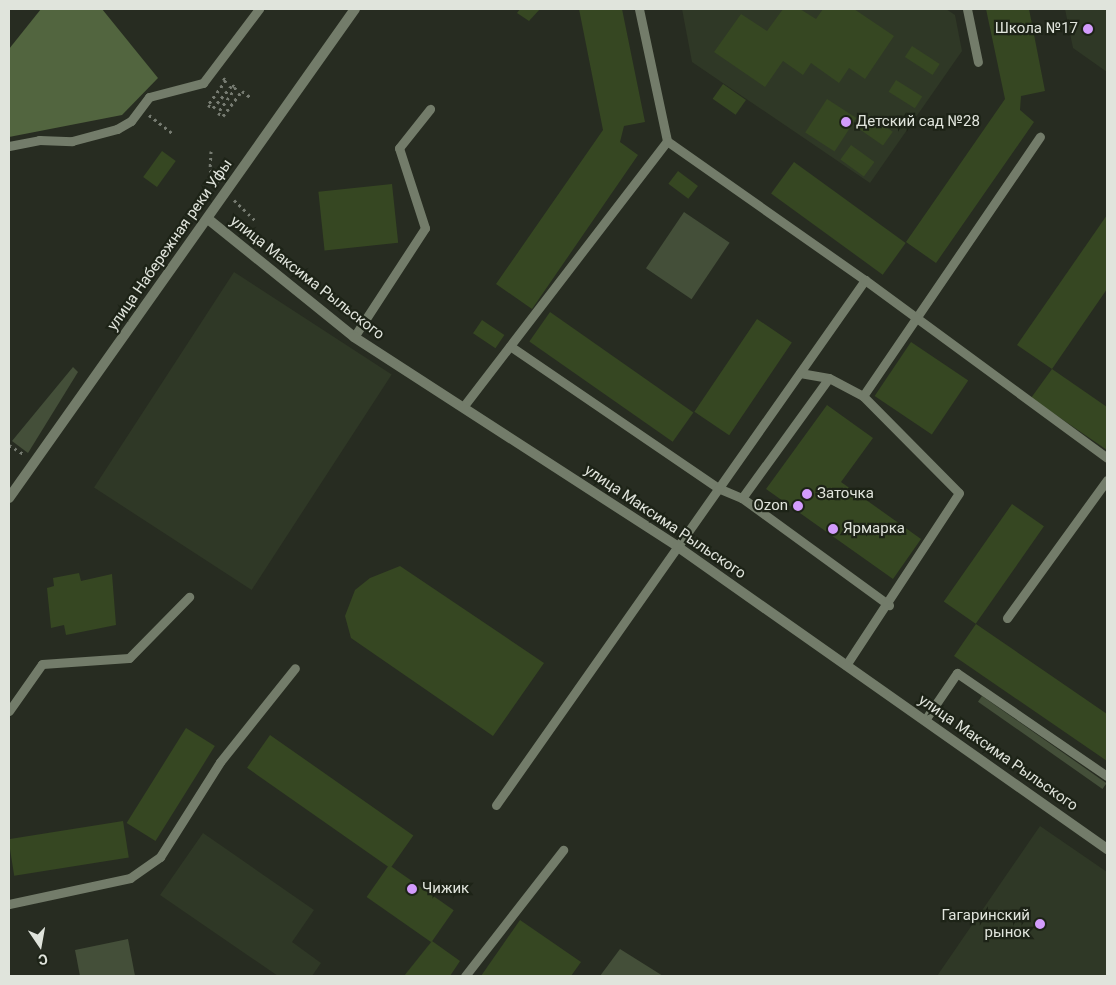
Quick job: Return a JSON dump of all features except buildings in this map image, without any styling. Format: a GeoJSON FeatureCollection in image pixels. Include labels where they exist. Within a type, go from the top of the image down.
{"type":"FeatureCollection","features":[{"type":"Feature","properties":{"kind":"street","name":"улица Набережная реки Уфы"},"geometry":{"type":"LineString","coordinates":[[9,498],[355,9]]}},
{"type":"Feature","properties":{"kind":"street","name":"улица Максима Рыльского"},"geometry":{"type":"LineString","coordinates":[[208,219],[354,337],[678,547],[1107,849]]}},
{"type":"Feature","properties":{"kind":"lane"},"geometry":{"type":"LineString","coordinates":[[9,146],[39,140],[72,141],[117,129],[131,121],[150,97],[203,83],[259,9]]}},
{"type":"Feature","properties":{"kind":"lane"},"geometry":{"type":"LineString","coordinates":[[639,9],[667,141],[866,280],[1107,458]]}},
{"type":"Feature","properties":{"kind":"lane"},"geometry":{"type":"LineString","coordinates":[[967,9],[978,62]]}},
{"type":"Feature","properties":{"kind":"lane"},"geometry":{"type":"LineString","coordinates":[[354,337],[425,228],[399,148],[430,109]]}},
{"type":"Feature","properties":{"kind":"lane"},"geometry":{"type":"LineString","coordinates":[[863,396],[1040,137]]}},
{"type":"Feature","properties":{"kind":"lane"},"geometry":{"type":"LineString","coordinates":[[463,407],[667,141]]}},
{"type":"Feature","properties":{"kind":"lane"},"geometry":{"type":"LineString","coordinates":[[496,805],[866,280]]}},
{"type":"Feature","properties":{"kind":"lane"},"geometry":{"type":"LineString","coordinates":[[510,346],[718,488],[742,498],[889,605]]}},
{"type":"Feature","properties":{"kind":"lane"},"geometry":{"type":"LineString","coordinates":[[800,373],[829,378],[863,396],[959,493],[889,605],[846,665]]}},
{"type":"Feature","properties":{"kind":"lane"},"geometry":{"type":"LineString","coordinates":[[742,498],[829,378]]}},
{"type":"Feature","properties":{"kind":"lane"},"geometry":{"type":"LineString","coordinates":[[1007,618],[1107,480]]}},
{"type":"Feature","properties":{"kind":"lane"},"geometry":{"type":"LineString","coordinates":[[9,711],[42,664],[129,658],[189,597]]}},
{"type":"Feature","properties":{"kind":"lane"},"geometry":{"type":"LineString","coordinates":[[9,904],[130,878],[160,857],[220,762],[294,668]]}},
{"type":"Feature","properties":{"kind":"lane"},"geometry":{"type":"LineString","coordinates":[[925,720],[957,673],[1107,776]]}},
{"type":"Feature","properties":{"kind":"lane"},"geometry":{"type":"LineString","coordinates":[[465,976],[563,850]]}},
{"type":"Feature","properties":{"kind":"path"},"geometry":{"type":"LineString","coordinates":[[219,75],[226,80],[208,105],[213,108],[232,84],[236,87],[218,113],[223,116],[242,91],[250,97]]}},
{"type":"Feature","properties":{"kind":"path"},"geometry":{"type":"LineString","coordinates":[[146,112],[173,134]]}},
{"type":"Feature","properties":{"kind":"path"},"geometry":{"type":"LineString","coordinates":[[9,445],[34,461]]}},
{"type":"Feature","properties":{"kind":"shaded area","name":"Детский сад №28"},"geometry":{"type":"Polygon","coordinates":[[[682,9],[946,9],[955,15],[962,51],[870,183],[692,62],[682,9]]]}},
{"type":"Feature","properties":{"kind":"shaded area","name":"Школа №17"},"geometry":{"type":"Polygon","coordinates":[[[1065,9],[1107,9],[1107,72],[1073,48],[1065,9]]]}},
{"type":"Feature","properties":{"kind":"shaded area"},"geometry":{"type":"Polygon","coordinates":[[[684,212],[730,243],[692,299],[646,268],[684,212]]]}},
{"type":"Feature","properties":{"kind":"shaded area"},"geometry":{"type":"Polygon","coordinates":[[[234,272],[392,374],[252,590],[94,488],[234,272]]]}},
{"type":"Feature","properties":{"kind":"shaded area"},"geometry":{"type":"Polygon","coordinates":[[[73,367],[78,372],[28,453],[12,441],[73,367]]]}},
{"type":"Feature","properties":{"kind":"shaded area"},"geometry":{"type":"Polygon","coordinates":[[[982,696],[1107,783],[1102,789],[978,702],[982,696]]]}},
{"type":"Feature","properties":{"kind":"shaded area","name":"Гагаринский рынок"},"geometry":{"type":"Polygon","coordinates":[[[1040,826],[1107,872],[1107,976],[937,976],[1040,826]]]}},
{"type":"Feature","properties":{"kind":"shaded area"},"geometry":{"type":"Polygon","coordinates":[[[203,833],[314,910],[292,942],[321,963],[312,976],[278,976],[160,895],[203,833]]]}},
{"type":"Feature","properties":{"kind":"shaded area"},"geometry":{"type":"Polygon","coordinates":[[[128,939],[135,976],[80,976],[75,950],[128,939]]]}},
{"type":"Feature","properties":{"kind":"shaded area"},"geometry":{"type":"Polygon","coordinates":[[[620,949],[663,976],[600,976],[620,949]]]}},
{"type":"Feature","properties":{"kind":"green space"},"geometry":{"type":"Polygon","coordinates":[[[41,9],[102,9],[158,78],[122,115],[9,137],[9,49],[41,9]]]}},
{"type":"Feature","properties":{"kind":"place","name":"Школа №17"},"geometry":{"type":"Point","coordinates":[1088,29]}},
{"type":"Feature","properties":{"kind":"place","name":"Детский сад №28"},"geometry":{"type":"Point","coordinates":[846,122]}},
{"type":"Feature","properties":{"kind":"place","name":"Заточка"},"geometry":{"type":"Point","coordinates":[807,494]}},
{"type":"Feature","properties":{"kind":"place","name":"Ozon"},"geometry":{"type":"Point","coordinates":[798,506]}},
{"type":"Feature","properties":{"kind":"place","name":"Ярмарка"},"geometry":{"type":"Point","coordinates":[833,529]}},
{"type":"Feature","properties":{"kind":"place","name":"Чижик"},"geometry":{"type":"Point","coordinates":[412,889]}},
{"type":"Feature","properties":{"kind":"place","name":"Гагаринский рынок"},"geometry":{"type":"Point","coordinates":[1040,924]}}]}
